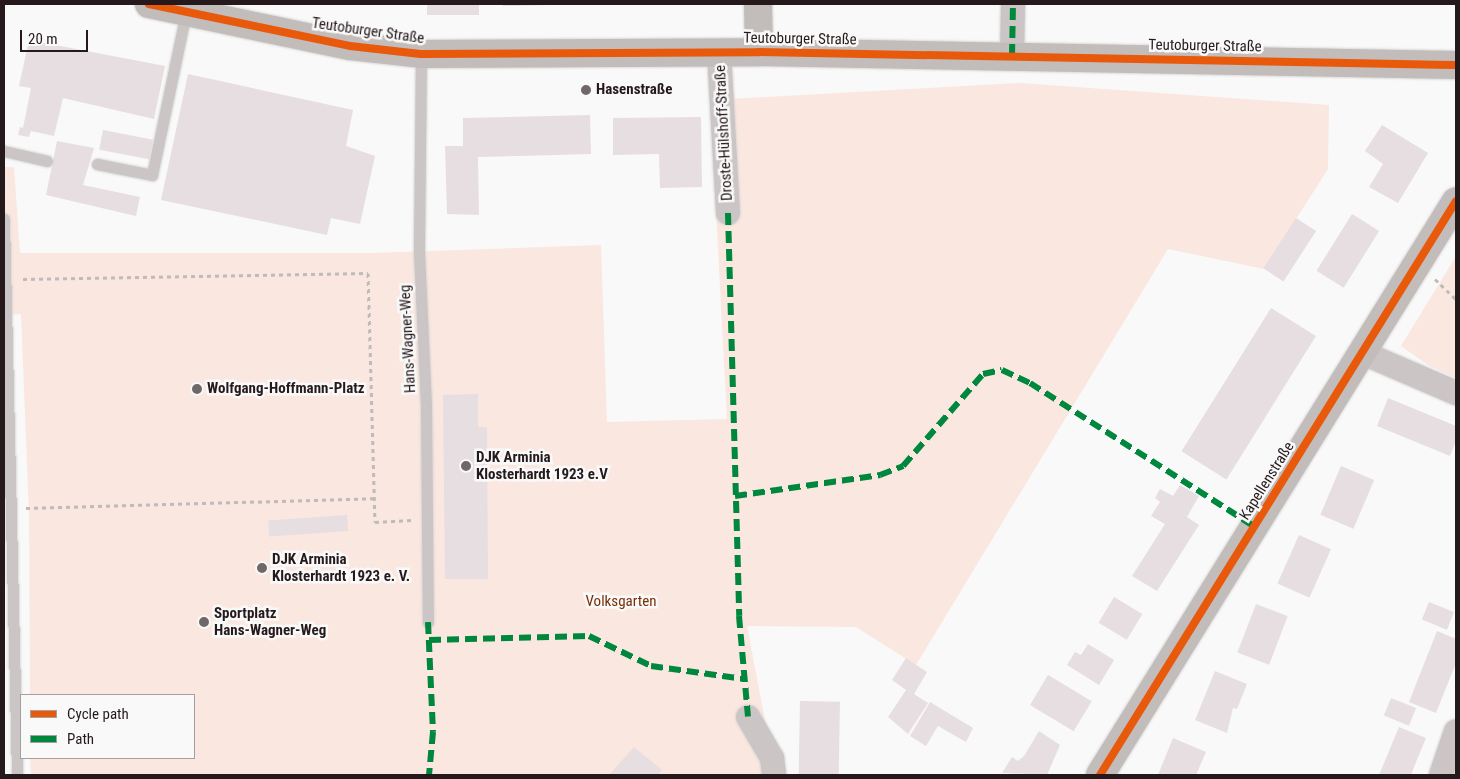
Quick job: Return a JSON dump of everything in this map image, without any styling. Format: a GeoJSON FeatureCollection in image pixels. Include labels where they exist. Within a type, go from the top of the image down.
{"type":"FeatureCollection","features":[{"type":"Feature","properties":{"kind":"main road","name":"Teutoburger Straße"},"geometry":{"type":"LineString","coordinates":[[149,4],[350,46],[421,54],[758,52],[1456,64]]}},
{"type":"Feature","properties":{"kind":"main road"},"geometry":{"type":"LineString","coordinates":[[758,4],[758,52]]}},
{"type":"Feature","properties":{"kind":"main road","name":"Kapellenstraße"},"geometry":{"type":"LineString","coordinates":[[1100,775],[1456,201]]}},
{"type":"Feature","properties":{"kind":"street"},"geometry":{"type":"LineString","coordinates":[[1012,56],[1014,4]]}},
{"type":"Feature","properties":{"kind":"street","name":"Droste-Hülshoff-Straße"},"geometry":{"type":"LineString","coordinates":[[719,52],[728,213]]}},
{"type":"Feature","properties":{"kind":"street"},"geometry":{"type":"LineString","coordinates":[[1363,353],[1456,393]]}},
{"type":"Feature","properties":{"kind":"street"},"geometry":{"type":"LineString","coordinates":[[748,717],[772,758],[774,775]]}},
{"type":"Feature","properties":{"kind":"street"},"geometry":{"type":"LineString","coordinates":[[1441,775],[1456,731]]}},
{"type":"Feature","properties":{"kind":"lane"},"geometry":{"type":"LineString","coordinates":[[98,164],[152,175],[186,12]]}},
{"type":"Feature","properties":{"kind":"lane","name":"Hans-Wagner-Weg"},"geometry":{"type":"LineString","coordinates":[[421,54],[419,252],[428,520],[428,622]]}},
{"type":"Feature","properties":{"kind":"lane"},"geometry":{"type":"LineString","coordinates":[[4,151],[47,162]]}},
{"type":"Feature","properties":{"kind":"lane"},"geometry":{"type":"LineString","coordinates":[[4,219],[16,775]]}},
{"type":"Feature","properties":{"kind":"path"},"geometry":{"type":"LineString","coordinates":[[4,287],[368,273],[375,522],[428,520]]}},
{"type":"Feature","properties":{"kind":"path"},"geometry":{"type":"LineString","coordinates":[[11,508],[374,498]]}},
{"type":"Feature","properties":{"kind":"green space","name":"Volksgarten"},"geometry":{"type":"Polygon","coordinates":[[[1020,83],[1329,105],[1328,169],[1264,269],[1168,249],[916,665],[856,627],[747,626],[772,757],[780,775],[31,775],[30,759],[195,759],[195,694],[30,694],[29,514],[21,314],[4,315],[4,167],[14,167],[20,253],[372,253],[601,245],[607,422],[727,419],[710,100],[1020,83]]]}},
{"type":"Feature","properties":{"kind":"green space"},"geometry":{"type":"Polygon","coordinates":[[[1456,256],[1456,378],[1428,365],[1401,346],[1456,256]]]}},
{"type":"Feature","properties":{"kind":"building"},"geometry":{"type":"Polygon","coordinates":[[[427,4],[479,4],[479,15],[427,15],[427,4]]]}},
{"type":"Feature","properties":{"kind":"building"},"geometry":{"type":"Polygon","coordinates":[[[503,4],[549,4],[549,5],[503,6],[503,4]]]}},
{"type":"Feature","properties":{"kind":"building"},"geometry":{"type":"Polygon","coordinates":[[[29,40],[165,66],[154,119],[63,98],[54,136],[31,131],[29,137],[18,135],[20,127],[23,128],[31,88],[19,86],[29,40]]]}},
{"type":"Feature","properties":{"kind":"building"},"geometry":{"type":"Polygon","coordinates":[[[188,74],[353,110],[346,146],[375,156],[360,224],[331,218],[327,235],[161,200],[188,74]]]}},
{"type":"Feature","properties":{"kind":"building"},"geometry":{"type":"Polygon","coordinates":[[[590,115],[591,154],[478,157],[479,215],[447,214],[445,146],[463,146],[463,118],[590,115]]]}},
{"type":"Feature","properties":{"kind":"building"},"geometry":{"type":"Polygon","coordinates":[[[701,117],[702,187],[660,188],[659,154],[613,155],[613,118],[701,117]]]}},
{"type":"Feature","properties":{"kind":"building"},"geometry":{"type":"Polygon","coordinates":[[[1382,125],[1428,153],[1398,203],[1369,187],[1383,164],[1365,151],[1382,125]]]}},
{"type":"Feature","properties":{"kind":"building"},"geometry":{"type":"Polygon","coordinates":[[[103,130],[153,140],[149,159],[99,150],[103,130]]]}},
{"type":"Feature","properties":{"kind":"building"},"geometry":{"type":"Polygon","coordinates":[[[57,141],[94,148],[83,185],[140,197],[136,216],[46,195],[57,141]]]}},
{"type":"Feature","properties":{"kind":"building"},"geometry":{"type":"Polygon","coordinates":[[[1352,214],[1379,231],[1344,288],[1316,271],[1352,214]]]}},
{"type":"Feature","properties":{"kind":"building"},"geometry":{"type":"Polygon","coordinates":[[[1296,218],[1316,231],[1283,281],[1263,268],[1296,218]]]}},
{"type":"Feature","properties":{"kind":"building"},"geometry":{"type":"Polygon","coordinates":[[[1271,308],[1316,336],[1226,479],[1181,451],[1271,308]]]}},
{"type":"Feature","properties":{"kind":"building","name":"DJK Arminia Klosterhardt 1923 e.V"},"geometry":{"type":"Polygon","coordinates":[[[478,394],[478,427],[487,427],[488,579],[445,579],[443,395],[478,394]]]}},
{"type":"Feature","properties":{"kind":"building"},"geometry":{"type":"Polygon","coordinates":[[[1388,398],[1456,426],[1456,441],[1450,456],[1377,426],[1388,398]]]}},
{"type":"Feature","properties":{"kind":"building"},"geometry":{"type":"Polygon","coordinates":[[[1341,466],[1374,480],[1353,529],[1320,515],[1341,466]]]}},
{"type":"Feature","properties":{"kind":"building"},"geometry":{"type":"Polygon","coordinates":[[[1180,485],[1199,496],[1187,517],[1199,525],[1157,591],[1132,576],[1165,524],[1151,516],[1160,502],[1155,498],[1160,489],[1173,496],[1180,485]]]}},
{"type":"Feature","properties":{"kind":"building"},"geometry":{"type":"Polygon","coordinates":[[[347,515],[348,531],[269,536],[268,521],[347,515]]]}},
{"type":"Feature","properties":{"kind":"building"},"geometry":{"type":"Polygon","coordinates":[[[1299,535],[1331,549],[1309,598],[1277,583],[1299,535]]]}},
{"type":"Feature","properties":{"kind":"building"},"geometry":{"type":"Polygon","coordinates":[[[1114,597],[1142,614],[1127,640],[1099,623],[1114,597]]]}},
{"type":"Feature","properties":{"kind":"building"},"geometry":{"type":"Polygon","coordinates":[[[1429,602],[1454,612],[1447,630],[1422,620],[1429,602]]]}},
{"type":"Feature","properties":{"kind":"building"},"geometry":{"type":"Polygon","coordinates":[[[1256,604],[1288,616],[1269,665],[1237,653],[1256,604]]]}},
{"type":"Feature","properties":{"kind":"building"},"geometry":{"type":"Polygon","coordinates":[[[1437,631],[1456,639],[1456,663],[1436,713],[1409,702],[1437,631]]]}},
{"type":"Feature","properties":{"kind":"building"},"geometry":{"type":"Polygon","coordinates":[[[1088,644],[1114,660],[1099,685],[1067,665],[1075,652],[1081,655],[1088,644]]]}},
{"type":"Feature","properties":{"kind":"building"},"geometry":{"type":"Polygon","coordinates":[[[906,658],[927,672],[914,694],[928,703],[908,734],[888,717],[906,690],[892,680],[906,658]]]}},
{"type":"Feature","properties":{"kind":"building"},"geometry":{"type":"Polygon","coordinates":[[[1215,671],[1247,684],[1237,709],[1233,708],[1227,733],[1195,720],[1215,671]]]}},
{"type":"Feature","properties":{"kind":"building"},"geometry":{"type":"Polygon","coordinates":[[[1048,675],[1092,701],[1074,731],[1030,705],[1048,675]]]}},
{"type":"Feature","properties":{"kind":"building"},"geometry":{"type":"Polygon","coordinates":[[[1391,698],[1416,708],[1409,726],[1384,716],[1391,698]]]}},
{"type":"Feature","properties":{"kind":"building"},"geometry":{"type":"Polygon","coordinates":[[[800,701],[840,702],[839,775],[799,775],[800,701]]]}},
{"type":"Feature","properties":{"kind":"building"},"geometry":{"type":"Polygon","coordinates":[[[930,702],[973,728],[966,742],[938,726],[926,746],[910,736],[930,702]]]}},
{"type":"Feature","properties":{"kind":"building"},"geometry":{"type":"Polygon","coordinates":[[[1399,727],[1426,738],[1411,775],[1379,775],[1399,727]]]}},
{"type":"Feature","properties":{"kind":"building"},"geometry":{"type":"Polygon","coordinates":[[[1039,731],[1060,745],[1047,775],[1002,773],[1012,757],[1018,761],[1024,756],[1039,731]]]}},
{"type":"Feature","properties":{"kind":"building"},"geometry":{"type":"Polygon","coordinates":[[[1173,738],[1206,752],[1196,775],[1158,775],[1173,738]]]}},
{"type":"Feature","properties":{"kind":"building"},"geometry":{"type":"Polygon","coordinates":[[[634,747],[662,770],[658,775],[609,775],[634,747]]]}},
{"type":"Feature","properties":{"kind":"marked path"},"geometry":{"type":"LineString","coordinates":[[1012,56],[1013,4]]}},
{"type":"Feature","properties":{"kind":"marked path"},"geometry":{"type":"LineString","coordinates":[[728,213],[739,616],[748,717]]}},
{"type":"Feature","properties":{"kind":"marked path"},"geometry":{"type":"LineString","coordinates":[[735,496],[880,475],[903,466],[983,374],[1002,370],[1030,383],[1255,527]]}},
{"type":"Feature","properties":{"kind":"marked path"},"geometry":{"type":"LineString","coordinates":[[428,622],[433,732],[429,775]]}},
{"type":"Feature","properties":{"kind":"marked path"},"geometry":{"type":"LineString","coordinates":[[429,640],[589,636],[651,666],[744,679]]}},
{"type":"Feature","properties":{"kind":"cycle path"},"geometry":{"type":"LineString","coordinates":[[149,4],[350,46],[421,54],[759,52],[1456,65]]}},
{"type":"Feature","properties":{"kind":"cycle path"},"geometry":{"type":"LineString","coordinates":[[1100,775],[1456,201]]}},
{"type":"Feature","properties":{"kind":"place","name":"Hasenstraße"},"geometry":{"type":"Point","coordinates":[586,90]}},
{"type":"Feature","properties":{"kind":"place","name":"Wolfgang-Hoffmann-Platz"},"geometry":{"type":"Point","coordinates":[197,389]}},
{"type":"Feature","properties":{"kind":"place","name":"DJK Arminia Klosterhardt 1923 e.V"},"geometry":{"type":"Point","coordinates":[466,466]}},
{"type":"Feature","properties":{"kind":"place","name":"DJK Arminia Klosterhardt 1923 e. V."},"geometry":{"type":"Point","coordinates":[262,568]}},
{"type":"Feature","properties":{"kind":"place","name":"Sportplatz Hans-Wagner-Weg"},"geometry":{"type":"Point","coordinates":[204,622]}}]}
